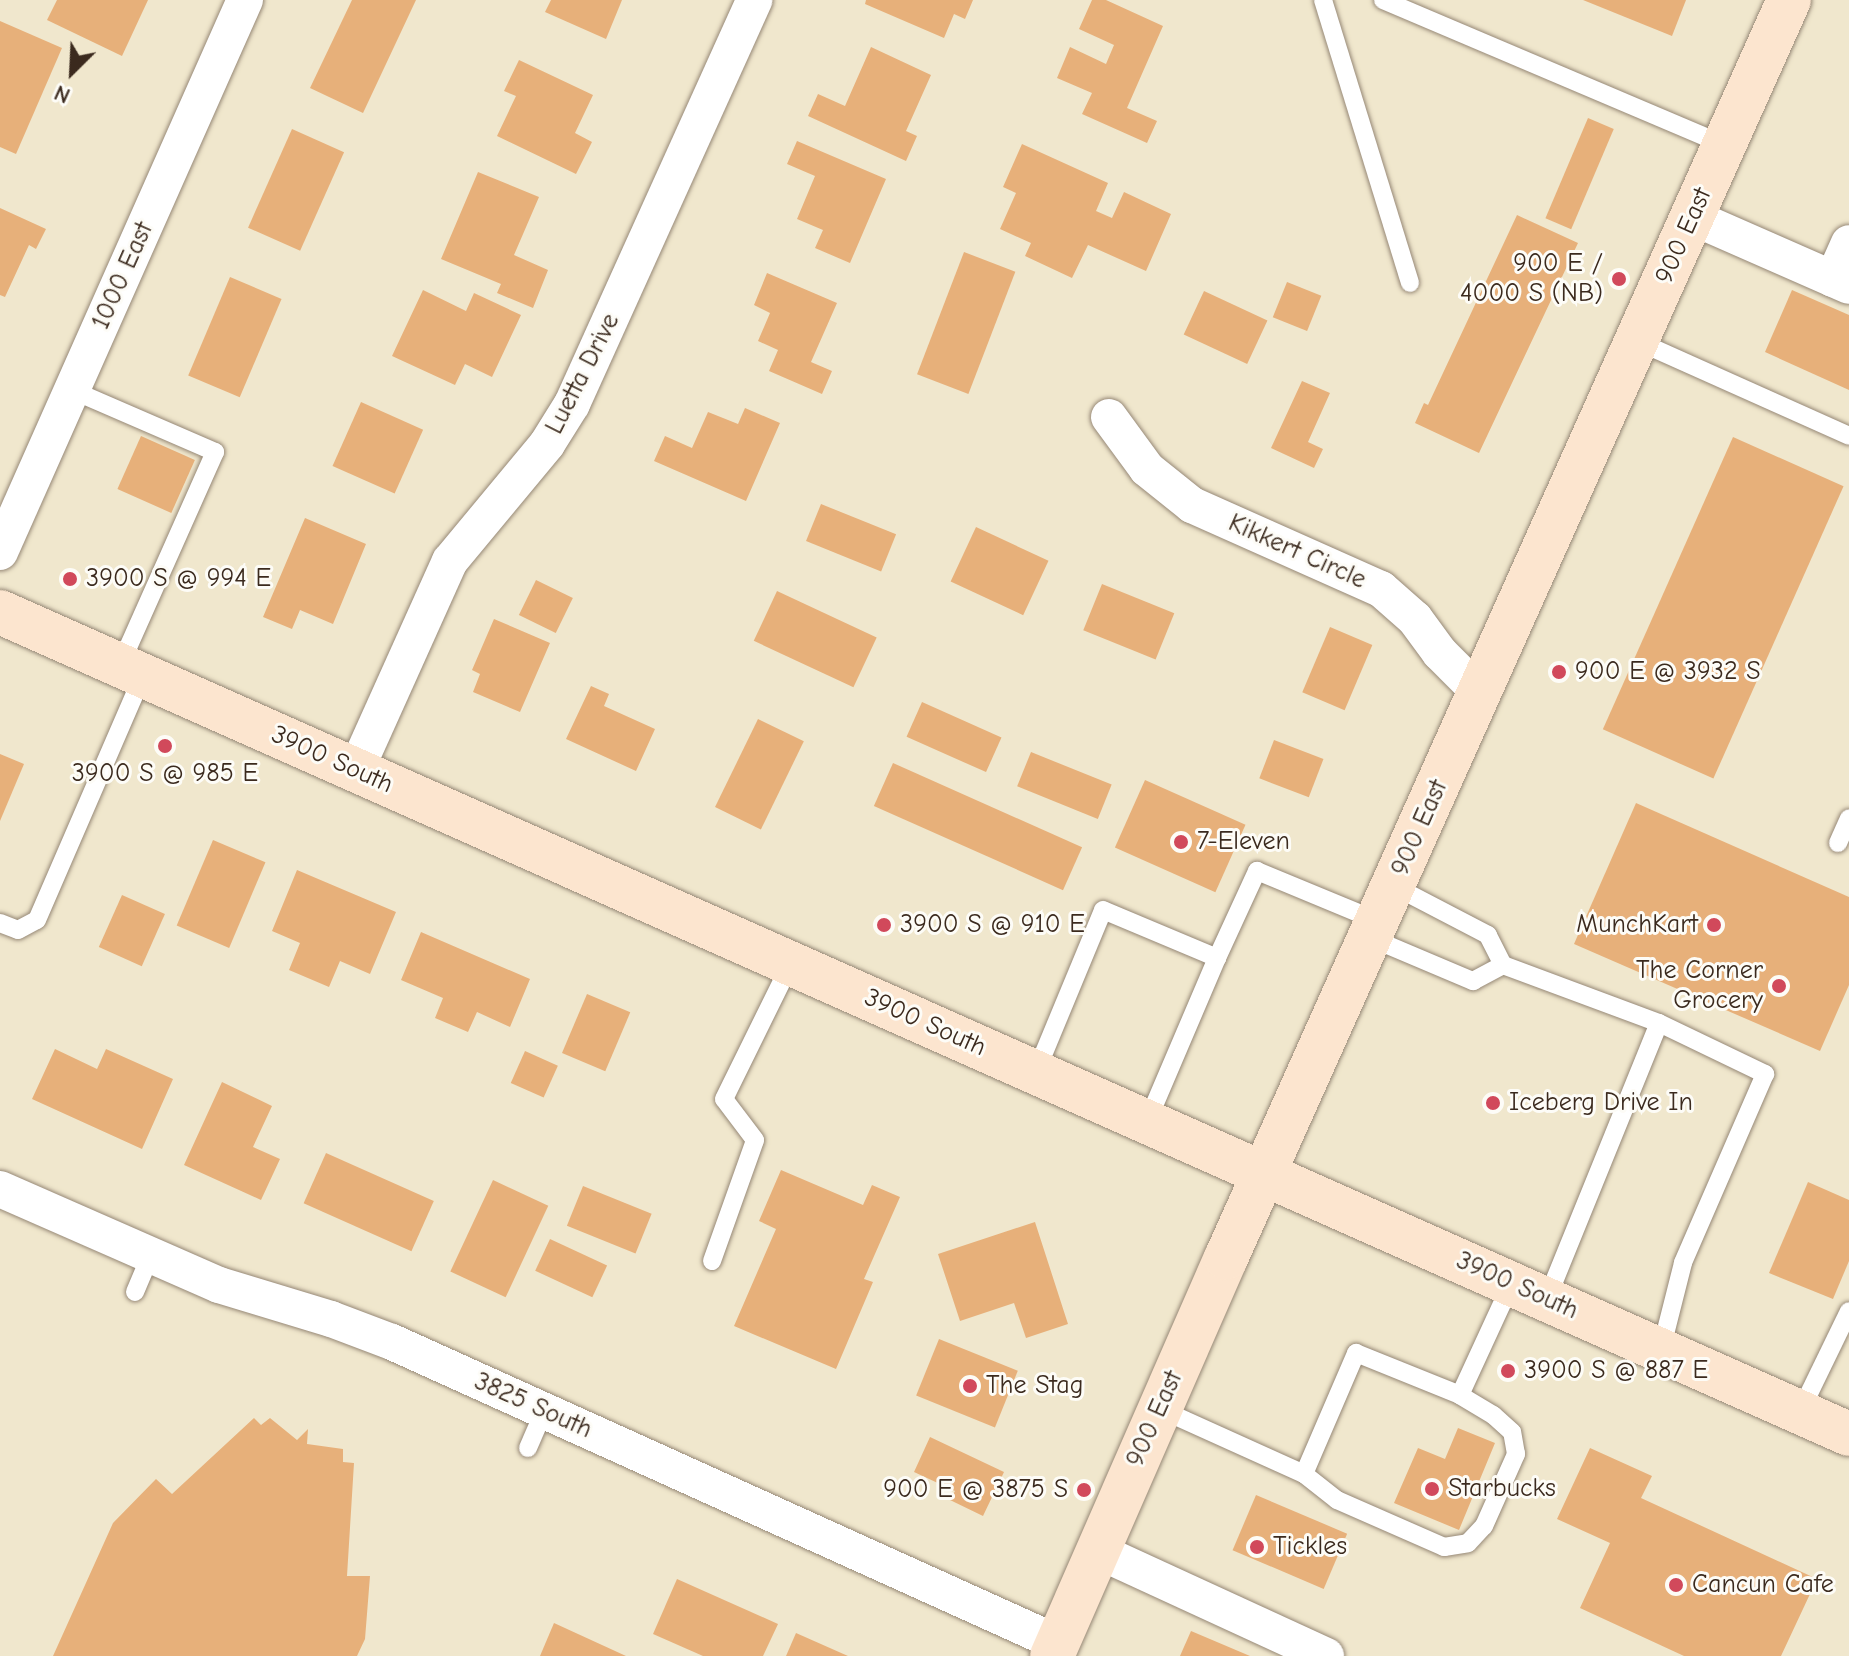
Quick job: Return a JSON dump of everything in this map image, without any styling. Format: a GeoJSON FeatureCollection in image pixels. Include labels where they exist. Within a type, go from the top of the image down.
{"type":"FeatureCollection","features":[{"type":"Feature","properties":{"kind":"main road","name":"900 East"},"geometry":{"type":"LineString","coordinates":[[1055,1649],[1789,0]]}},
{"type":"Feature","properties":{"kind":"main road","name":"3900 South"},"geometry":{"type":"LineString","coordinates":[[0,612],[1849,1434]]}},
{"type":"Feature","properties":{"kind":"street","name":"1000 East"},"geometry":{"type":"LineString","coordinates":[[0,552],[245,0]]}},
{"type":"Feature","properties":{"kind":"street","name":"Luetta Drive"},"geometry":{"type":"LineString","coordinates":[[356,770],[450,561],[547,444],[572,404],[754,0]]}},
{"type":"Feature","properties":{"kind":"street"},"geometry":{"type":"LineString","coordinates":[[1692,217],[1841,283],[1849,243]]}},
{"type":"Feature","properties":{"kind":"street","name":"Kikkert Circle"},"geometry":{"type":"LineString","coordinates":[[1109,417],[1147,469],[1192,505],[1381,589],[1399,603],[1440,653],[1481,694]]}},
{"type":"Feature","properties":{"kind":"street","name":"3825 South"},"geometry":{"type":"LineString","coordinates":[[0,1189],[219,1285],[331,1319],[392,1342],[1055,1649]]}},
{"type":"Feature","properties":{"kind":"street"},"geometry":{"type":"LineString","coordinates":[[1098,1551],[1326,1656]]}},
{"type":"Feature","properties":{"kind":"lane"},"geometry":{"type":"LineString","coordinates":[[1323,0],[1410,283]]}},
{"type":"Feature","properties":{"kind":"lane"},"geometry":{"type":"LineString","coordinates":[[1383,0],[1725,145]]}},
{"type":"Feature","properties":{"kind":"lane"},"geometry":{"type":"LineString","coordinates":[[1637,341],[1849,436]]}},
{"type":"Feature","properties":{"kind":"lane"},"geometry":{"type":"LineString","coordinates":[[0,923],[18,930],[37,920],[215,452],[72,390]]}},
{"type":"Feature","properties":{"kind":"lane"},"geometry":{"type":"LineString","coordinates":[[1838,843],[1849,818]]}},
{"type":"Feature","properties":{"kind":"lane"},"geometry":{"type":"LineString","coordinates":[[1147,1122],[1257,871],[1381,915],[1488,935],[1503,965],[1659,1023],[1765,1074],[1683,1263],[1661,1350]]}},
{"type":"Feature","properties":{"kind":"lane"},"geometry":{"type":"LineString","coordinates":[[1036,1072],[1103,910],[1217,958]]}},
{"type":"Feature","properties":{"kind":"lane"},"geometry":{"type":"LineString","coordinates":[[1381,915],[1473,981],[1503,965]]}},
{"type":"Feature","properties":{"kind":"lane"},"geometry":{"type":"LineString","coordinates":[[712,1261],[755,1140],[724,1099],[791,963]]}},
{"type":"Feature","properties":{"kind":"lane"},"geometry":{"type":"LineString","coordinates":[[1460,1395],[1529,1291],[1659,1023]]}},
{"type":"Feature","properties":{"kind":"lane"},"geometry":{"type":"LineString","coordinates":[[135,1292],[150,1256]]}},
{"type":"Feature","properties":{"kind":"lane"},"geometry":{"type":"LineString","coordinates":[[1800,1412],[1849,1311]]}},
{"type":"Feature","properties":{"kind":"lane"},"geometry":{"type":"LineString","coordinates":[[1160,1409],[1304,1474],[1337,1500],[1444,1547],[1468,1543],[1484,1526],[1516,1454],[1512,1432],[1493,1415],[1460,1395],[1356,1353],[1304,1474]]}},
{"type":"Feature","properties":{"kind":"lane"},"geometry":{"type":"LineString","coordinates":[[528,1448],[544,1411]]}},
{"type":"Feature","properties":{"kind":"building"},"geometry":{"type":"Polygon","coordinates":[[[57,0],[148,0],[122,56],[47,20],[57,0]]]}},
{"type":"Feature","properties":{"kind":"building"},"geometry":{"type":"Polygon","coordinates":[[[352,0],[416,0],[363,113],[310,88],[352,0]]]}},
{"type":"Feature","properties":{"kind":"building"},"geometry":{"type":"Polygon","coordinates":[[[551,0],[622,0],[606,39],[545,12],[551,0]]]}},
{"type":"Feature","properties":{"kind":"building"},"geometry":{"type":"Polygon","coordinates":[[[866,0],[973,0],[965,19],[954,14],[944,38],[865,4],[866,0]]]}},
{"type":"Feature","properties":{"kind":"building"},"geometry":{"type":"Polygon","coordinates":[[[1092,0],[1106,0],[1163,26],[1127,108],[1157,121],[1147,143],[1082,114],[1092,93],[1057,78],[1070,47],[1106,64],[1114,45],[1079,29],[1092,0]]]}},
{"type":"Feature","properties":{"kind":"building"},"geometry":{"type":"Polygon","coordinates":[[[1583,0],[1686,0],[1672,36],[1583,0]]]}},
{"type":"Feature","properties":{"kind":"building"},"geometry":{"type":"Polygon","coordinates":[[[0,21],[62,48],[16,154],[0,147],[0,21]]]}},
{"type":"Feature","properties":{"kind":"building"},"geometry":{"type":"Polygon","coordinates":[[[871,47],[931,75],[906,131],[917,136],[906,161],[808,116],[818,94],[845,106],[871,47]]]}},
{"type":"Feature","properties":{"kind":"building"},"geometry":{"type":"Polygon","coordinates":[[[519,60],[593,95],[575,133],[592,142],[576,174],[497,136],[516,96],[504,91],[519,60]]]}},
{"type":"Feature","properties":{"kind":"building"},"geometry":{"type":"Polygon","coordinates":[[[1588,118],[1614,129],[1571,229],[1545,218],[1588,118]]]}},
{"type":"Feature","properties":{"kind":"building"},"geometry":{"type":"Polygon","coordinates":[[[292,129],[344,152],[300,251],[248,228],[292,129]]]}},
{"type":"Feature","properties":{"kind":"building"},"geometry":{"type":"Polygon","coordinates":[[[797,141],[886,179],[850,263],[815,248],[823,230],[797,219],[815,176],[787,164],[797,141]]]}},
{"type":"Feature","properties":{"kind":"building"},"geometry":{"type":"Polygon","coordinates":[[[1022,144],[1108,183],[1096,211],[1112,218],[1124,192],[1171,214],[1146,271],[1088,245],[1072,278],[1025,256],[1031,243],[1000,229],[1016,193],[1003,187],[1022,144]]]}},
{"type":"Feature","properties":{"kind":"building"},"geometry":{"type":"Polygon","coordinates":[[[478,172],[539,197],[514,255],[548,270],[533,308],[497,293],[501,284],[441,259],[478,172]]]}},
{"type":"Feature","properties":{"kind":"building"},"geometry":{"type":"Polygon","coordinates":[[[0,208],[46,229],[36,249],[29,245],[5,297],[0,295],[0,208]]]}},
{"type":"Feature","properties":{"kind":"building"},"geometry":{"type":"Polygon","coordinates":[[[1517,215],[1578,243],[1479,453],[1415,423],[1424,403],[1428,405],[1517,215]]]}},
{"type":"Feature","properties":{"kind":"building"},"geometry":{"type":"Polygon","coordinates":[[[964,252],[1015,272],[968,394],[917,374],[964,252]]]}},
{"type":"Feature","properties":{"kind":"building"},"geometry":{"type":"Polygon","coordinates":[[[767,273],[837,303],[811,362],[832,371],[822,394],[769,371],[778,350],[758,341],[770,313],[754,305],[767,273]]]}},
{"type":"Feature","properties":{"kind":"building"},"geometry":{"type":"Polygon","coordinates":[[[230,277],[282,299],[240,397],[188,375],[230,277]]]}},
{"type":"Feature","properties":{"kind":"building"},"geometry":{"type":"Polygon","coordinates":[[[1287,282],[1321,296],[1307,331],[1273,317],[1287,282]]]}},
{"type":"Feature","properties":{"kind":"building"},"geometry":{"type":"Polygon","coordinates":[[[423,290],[466,311],[474,293],[521,315],[492,377],[465,364],[455,385],[392,356],[423,290]]]}},
{"type":"Feature","properties":{"kind":"building"},"geometry":{"type":"Polygon","coordinates":[[[1792,290],[1849,315],[1849,390],[1765,352],[1792,290]]]}},
{"type":"Feature","properties":{"kind":"building"},"geometry":{"type":"Polygon","coordinates":[[[1204,291],[1267,321],[1247,364],[1184,335],[1204,291]]]}},
{"type":"Feature","properties":{"kind":"building"},"geometry":{"type":"Polygon","coordinates":[[[1302,381],[1330,393],[1308,442],[1323,449],[1314,468],[1271,448],[1302,381]]]}},
{"type":"Feature","properties":{"kind":"building"},"geometry":{"type":"Polygon","coordinates":[[[361,402],[423,430],[395,494],[333,466],[361,402]]]}},
{"type":"Feature","properties":{"kind":"building"},"geometry":{"type":"Polygon","coordinates":[[[745,408],[780,423],[746,501],[654,461],[665,436],[692,448],[708,412],[738,424],[745,408]]]}},
{"type":"Feature","properties":{"kind":"building"},"geometry":{"type":"Polygon","coordinates":[[[141,436],[195,460],[171,513],[117,489],[141,436]]]}},
{"type":"Feature","properties":{"kind":"building"},"geometry":{"type":"Polygon","coordinates":[[[1733,437],[1844,486],[1713,779],[1603,729],[1733,437]]]}},
{"type":"Feature","properties":{"kind":"building"},"geometry":{"type":"Polygon","coordinates":[[[821,504],[896,534],[881,571],[806,541],[821,504]]]}},
{"type":"Feature","properties":{"kind":"building"},"geometry":{"type":"Polygon","coordinates":[[[305,518],[366,544],[333,624],[300,610],[292,629],[263,617],[305,518]]]}},
{"type":"Feature","properties":{"kind":"building"},"geometry":{"type":"Polygon","coordinates":[[[976,527],[1049,561],[1023,615],[951,581],[976,527]]]}},
{"type":"Feature","properties":{"kind":"building"},"geometry":{"type":"Polygon","coordinates":[[[536,580],[573,598],[556,633],[519,615],[536,580]]]}},
{"type":"Feature","properties":{"kind":"building"},"geometry":{"type":"Polygon","coordinates":[[[1102,584],[1174,613],[1156,660],[1083,630],[1102,584]]]}},
{"type":"Feature","properties":{"kind":"building"},"geometry":{"type":"Polygon","coordinates":[[[777,591],[877,637],[853,687],[754,641],[777,591]]]}},
{"type":"Feature","properties":{"kind":"building"},"geometry":{"type":"Polygon","coordinates":[[[494,619],[550,643],[520,712],[473,692],[480,674],[472,670],[494,619]]]}},
{"type":"Feature","properties":{"kind":"building"},"geometry":{"type":"Polygon","coordinates":[[[1330,627],[1372,645],[1345,710],[1302,692],[1330,627]]]}},
{"type":"Feature","properties":{"kind":"building"},"geometry":{"type":"Polygon","coordinates":[[[591,686],[609,694],[604,706],[655,729],[636,771],[566,739],[591,686]]]}},
{"type":"Feature","properties":{"kind":"building"},"geometry":{"type":"Polygon","coordinates":[[[922,702],[1001,737],[986,772],[907,737],[922,702]]]}},
{"type":"Feature","properties":{"kind":"building"},"geometry":{"type":"Polygon","coordinates":[[[758,719],[804,741],[761,829],[715,807],[758,719]]]}},
{"type":"Feature","properties":{"kind":"building"},"geometry":{"type":"Polygon","coordinates":[[[1274,740],[1323,759],[1309,797],[1259,778],[1274,740]]]}},
{"type":"Feature","properties":{"kind":"building"},"geometry":{"type":"Polygon","coordinates":[[[1031,752],[1112,785],[1098,819],[1017,786],[1031,752]]]}},
{"type":"Feature","properties":{"kind":"building"},"geometry":{"type":"Polygon","coordinates":[[[0,754],[24,764],[0,821],[0,754]]]}},
{"type":"Feature","properties":{"kind":"building"},"geometry":{"type":"Polygon","coordinates":[[[893,763],[1082,847],[1063,890],[874,806],[893,763]]]}},
{"type":"Feature","properties":{"kind":"building"},"geometry":{"type":"Polygon","coordinates":[[[1145,780],[1245,825],[1215,892],[1115,848],[1145,780]]]}},
{"type":"Feature","properties":{"kind":"building"},"geometry":{"type":"Polygon","coordinates":[[[1636,803],[1849,897],[1849,985],[1820,1051],[1574,944],[1636,803]]]}},
{"type":"Feature","properties":{"kind":"building"},"geometry":{"type":"Polygon","coordinates":[[[213,840],[265,862],[229,948],[177,926],[213,840]]]}},
{"type":"Feature","properties":{"kind":"building"},"geometry":{"type":"Polygon","coordinates":[[[297,870],[396,912],[370,974],[340,961],[329,987],[289,970],[300,943],[272,931],[297,870]]]}},
{"type":"Feature","properties":{"kind":"building"},"geometry":{"type":"Polygon","coordinates":[[[122,895],[165,914],[142,966],[99,947],[122,895]]]}},
{"type":"Feature","properties":{"kind":"building"},"geometry":{"type":"Polygon","coordinates":[[[421,932],[530,979],[510,1027],[477,1012],[468,1032],[435,1018],[443,998],[401,980],[421,932]]]}},
{"type":"Feature","properties":{"kind":"building"},"geometry":{"type":"Polygon","coordinates":[[[587,994],[630,1012],[605,1071],[562,1053],[587,994]]]}},
{"type":"Feature","properties":{"kind":"building"},"geometry":{"type":"Polygon","coordinates":[[[55,1049],[97,1069],[106,1049],[173,1079],[142,1149],[32,1099],[55,1049]]]}},
{"type":"Feature","properties":{"kind":"building"},"geometry":{"type":"Polygon","coordinates":[[[525,1051],[558,1066],[544,1098],[511,1083],[525,1051]]]}},
{"type":"Feature","properties":{"kind":"building"},"geometry":{"type":"Polygon","coordinates":[[[222,1082],[272,1106],[253,1147],[280,1159],[261,1200],[184,1165],[222,1082]]]}},
{"type":"Feature","properties":{"kind":"building"},"geometry":{"type":"Polygon","coordinates":[[[326,1153],[434,1201],[411,1251],[304,1203],[326,1153]]]}},
{"type":"Feature","properties":{"kind":"building"},"geometry":{"type":"Polygon","coordinates":[[[781,1170],[863,1205],[872,1185],[900,1197],[864,1279],[873,1282],[836,1369],[734,1326],[776,1229],[759,1221],[781,1170]]]}},
{"type":"Feature","properties":{"kind":"building"},"geometry":{"type":"Polygon","coordinates":[[[493,1180],[548,1206],[506,1297],[450,1272],[493,1180]]]}},
{"type":"Feature","properties":{"kind":"building"},"geometry":{"type":"Polygon","coordinates":[[[1808,1182],[1849,1200],[1849,1261],[1833,1299],[1769,1273],[1808,1182]]]}},
{"type":"Feature","properties":{"kind":"building"},"geometry":{"type":"Polygon","coordinates":[[[583,1186],[652,1214],[636,1254],[567,1226],[583,1186]]]}},
{"type":"Feature","properties":{"kind":"building"},"geometry":{"type":"Polygon","coordinates":[[[1035,1222],[1068,1324],[1026,1338],[1014,1303],[960,1321],[938,1254],[1035,1222]]]}},
{"type":"Feature","properties":{"kind":"building"},"geometry":{"type":"Polygon","coordinates":[[[550,1239],[607,1266],[592,1297],[535,1271],[550,1239]]]}},
{"type":"Feature","properties":{"kind":"building"},"geometry":{"type":"Polygon","coordinates":[[[939,1339],[1018,1371],[995,1427],[916,1396],[939,1339]]]}},
{"type":"Feature","properties":{"kind":"building"},"geometry":{"type":"Polygon","coordinates":[[[254,1418],[261,1425],[270,1418],[297,1440],[308,1429],[307,1444],[343,1449],[343,1462],[354,1463],[347,1576],[370,1576],[365,1639],[357,1656],[53,1656],[113,1523],[156,1479],[172,1494],[254,1418]]]}},
{"type":"Feature","properties":{"kind":"building"},"geometry":{"type":"Polygon","coordinates":[[[1458,1428],[1495,1443],[1459,1530],[1394,1503],[1418,1448],[1445,1459],[1458,1428]]]}},
{"type":"Feature","properties":{"kind":"building"},"geometry":{"type":"Polygon","coordinates":[[[930,1437],[1004,1472],[983,1516],[950,1500],[955,1491],[914,1472],[930,1437]]]}},
{"type":"Feature","properties":{"kind":"building"},"geometry":{"type":"Polygon","coordinates":[[[1590,1448],[1652,1476],[1641,1498],[1817,1579],[1781,1656],[1684,1656],[1580,1608],[1610,1543],[1557,1519],[1590,1448]]]}},
{"type":"Feature","properties":{"kind":"building"},"geometry":{"type":"Polygon","coordinates":[[[1256,1495],[1347,1534],[1324,1589],[1233,1550],[1256,1495]]]}},
{"type":"Feature","properties":{"kind":"building"},"geometry":{"type":"Polygon","coordinates":[[[677,1579],[778,1624],[763,1656],[703,1656],[653,1634],[677,1579]]]}},
{"type":"Feature","properties":{"kind":"building"},"geometry":{"type":"Polygon","coordinates":[[[554,1623],[626,1656],[540,1656],[554,1623]]]}},
{"type":"Feature","properties":{"kind":"building"},"geometry":{"type":"Polygon","coordinates":[[[1191,1631],[1250,1656],[1180,1656],[1191,1631]]]}},
{"type":"Feature","properties":{"kind":"building"},"geometry":{"type":"Polygon","coordinates":[[[796,1633],[848,1656],[786,1656],[796,1633]]]}},
{"type":"Feature","properties":{"kind":"place","name":"900 E / 4000 S (NB)"},"geometry":{"type":"Point","coordinates":[1619,279]}},
{"type":"Feature","properties":{"kind":"place","name":"3900 S @ 994 E"},"geometry":{"type":"Point","coordinates":[70,579]}},
{"type":"Feature","properties":{"kind":"place","name":"900 E @ 3932 S"},"geometry":{"type":"Point","coordinates":[1559,672]}},
{"type":"Feature","properties":{"kind":"place","name":"3900 S @ 985 E"},"geometry":{"type":"Point","coordinates":[165,746]}},
{"type":"Feature","properties":{"kind":"place","name":"7-Eleven"},"geometry":{"type":"Point","coordinates":[1181,842]}},
{"type":"Feature","properties":{"kind":"place","name":"3900 S @ 910 E"},"geometry":{"type":"Point","coordinates":[884,925]}},
{"type":"Feature","properties":{"kind":"place","name":"MunchKart"},"geometry":{"type":"Point","coordinates":[1714,925]}},
{"type":"Feature","properties":{"kind":"place","name":"The Corner Grocery"},"geometry":{"type":"Point","coordinates":[1779,986]}},
{"type":"Feature","properties":{"kind":"place","name":"Iceberg Drive In"},"geometry":{"type":"Point","coordinates":[1493,1103]}},
{"type":"Feature","properties":{"kind":"place","name":"3900 S @ 887 E"},"geometry":{"type":"Point","coordinates":[1508,1371]}},
{"type":"Feature","properties":{"kind":"place","name":"The Stag"},"geometry":{"type":"Point","coordinates":[970,1386]}},
{"type":"Feature","properties":{"kind":"place","name":"Starbucks"},"geometry":{"type":"Point","coordinates":[1432,1489]}},
{"type":"Feature","properties":{"kind":"place","name":"900 E @ 3875 S"},"geometry":{"type":"Point","coordinates":[1084,1490]}},
{"type":"Feature","properties":{"kind":"place","name":"Tickles"},"geometry":{"type":"Point","coordinates":[1257,1547]}},
{"type":"Feature","properties":{"kind":"place","name":"Cancun Cafe"},"geometry":{"type":"Point","coordinates":[1676,1585]}}]}
